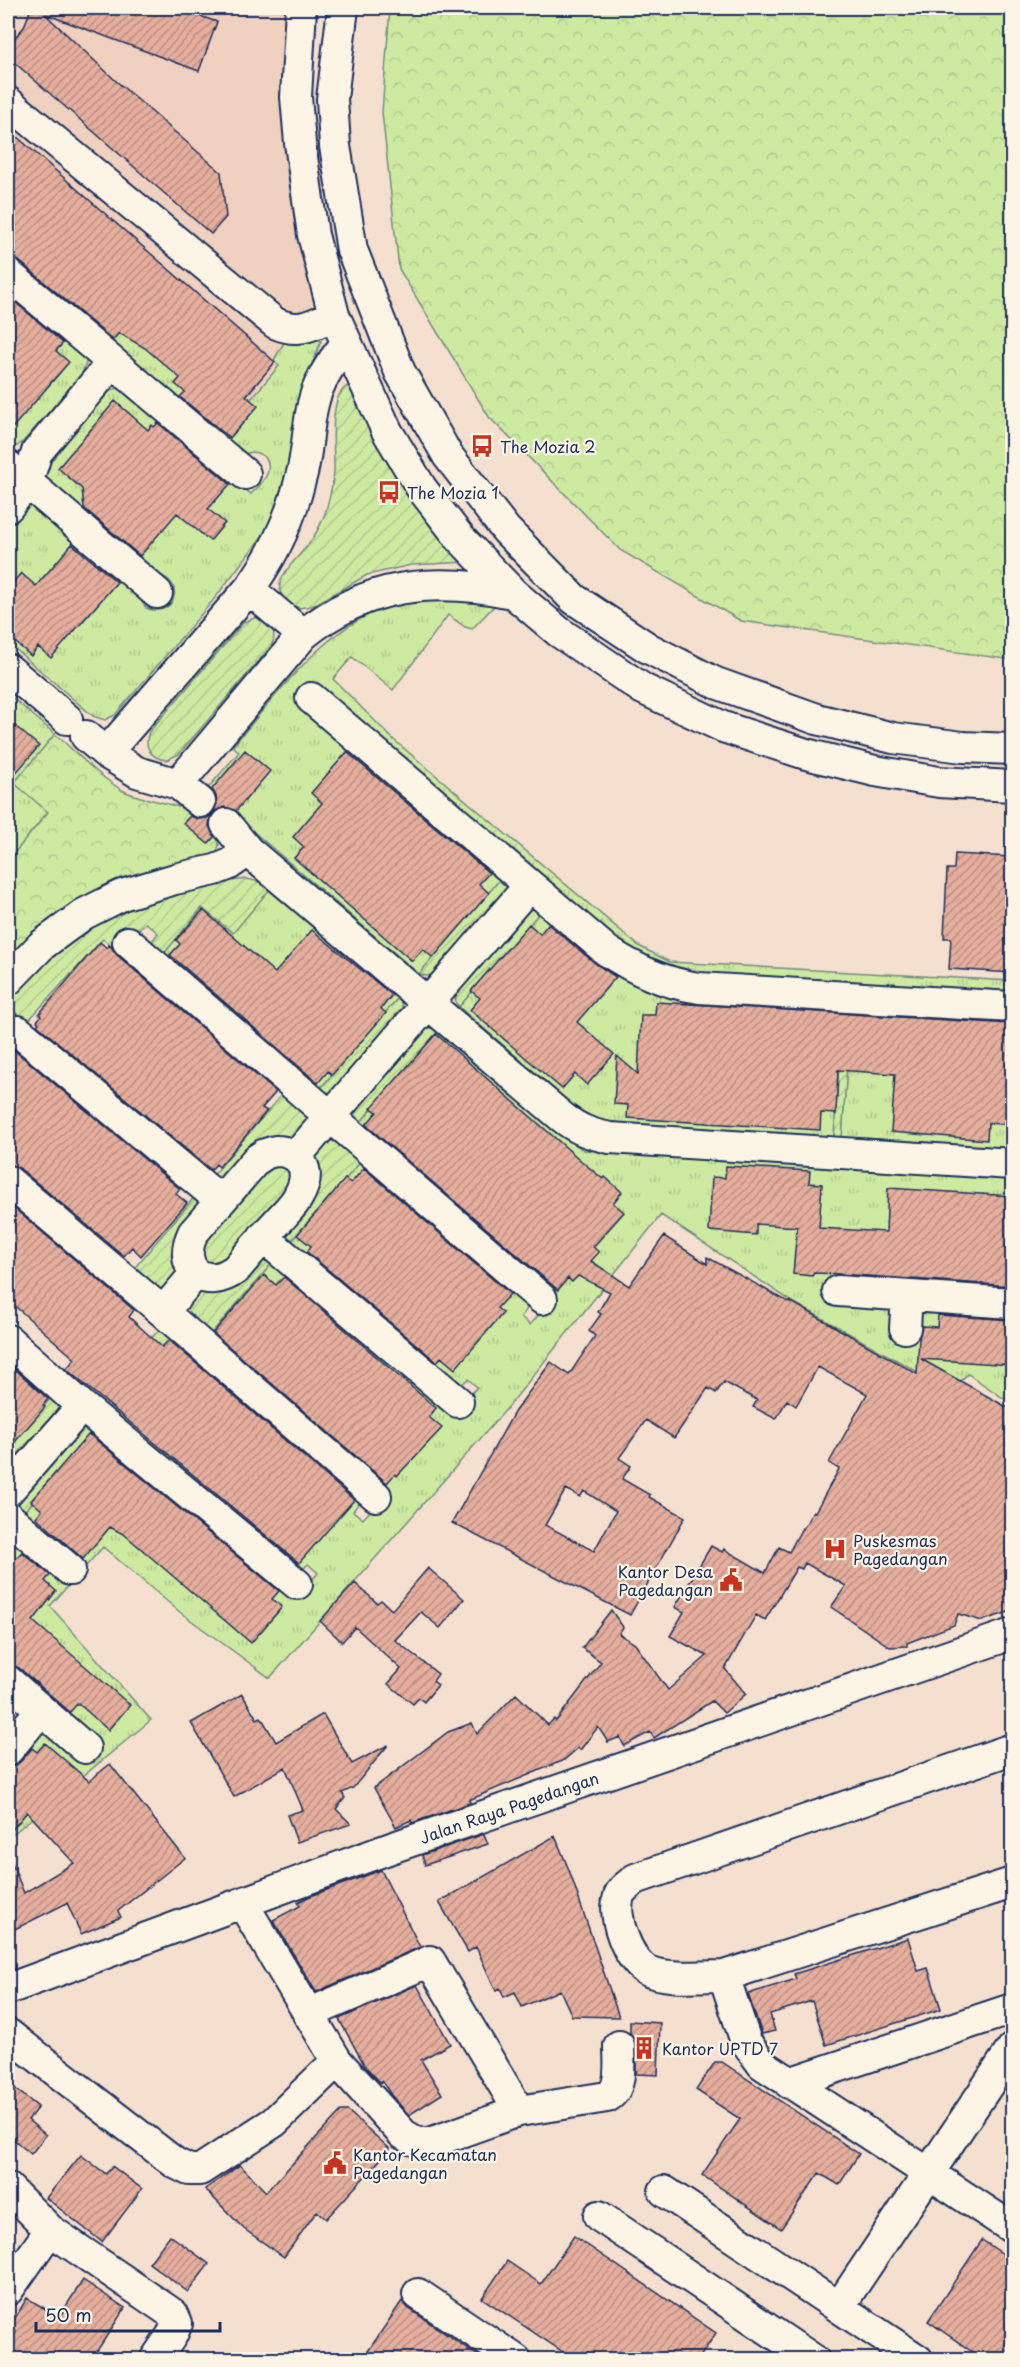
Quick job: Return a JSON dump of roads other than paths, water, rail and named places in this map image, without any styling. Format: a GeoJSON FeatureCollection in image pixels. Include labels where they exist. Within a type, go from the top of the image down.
{"type":"FeatureCollection","features":[{"type":"Feature","properties":{"kind":"street"},"geometry":{"type":"LineString","coordinates":[[301,8],[296,97],[300,143],[313,235],[334,315],[387,431],[422,489],[460,538],[513,593],[559,633],[643,689],[723,727],[806,754],[875,771],[939,782],[1012,786]]}},
{"type":"Feature","properties":{"kind":"street"},"geometry":{"type":"LineString","coordinates":[[343,8],[332,99],[335,146],[352,250],[400,372],[448,456],[506,530],[574,598],[648,648],[716,683],[817,719],[893,738],[963,747],[1012,748]]}},
{"type":"Feature","properties":{"kind":"street"},"geometry":{"type":"LineString","coordinates":[[296,97],[332,99]]}},
{"type":"Feature","properties":{"kind":"street"},"geometry":{"type":"LineString","coordinates":[[8,102],[275,323],[288,329],[302,328],[334,315]]}},
{"type":"Feature","properties":{"kind":"street"},"geometry":{"type":"LineString","coordinates":[[8,274],[111,364],[245,474]]}},
{"type":"Feature","properties":{"kind":"street"},"geometry":{"type":"LineString","coordinates":[[86,736],[249,589],[267,563],[288,522],[302,476],[313,404],[332,361],[346,344]]}},
{"type":"Feature","properties":{"kind":"street"},"geometry":{"type":"LineString","coordinates":[[8,507],[14,471],[37,452],[111,364]]}},
{"type":"Feature","properties":{"kind":"street"},"geometry":{"type":"LineString","coordinates":[[14,471],[157,593]]}},
{"type":"Feature","properties":{"kind":"street"},"geometry":{"type":"LineString","coordinates":[[8,669],[86,736],[137,772],[189,793],[303,635],[325,617],[356,601],[418,585],[482,587],[513,593]]}},
{"type":"Feature","properties":{"kind":"street"},"geometry":{"type":"LineString","coordinates":[[249,589],[303,635]]}},
{"type":"Feature","properties":{"kind":"street"},"geometry":{"type":"LineString","coordinates":[[311,698],[607,951],[649,975],[675,984],[699,988],[1012,1007]]}},
{"type":"Feature","properties":{"kind":"street"},"geometry":{"type":"LineString","coordinates":[[226,824],[248,851],[576,1128],[610,1138],[1012,1164]]}},
{"type":"Feature","properties":{"kind":"street"},"geometry":{"type":"LineString","coordinates":[[8,980],[42,945],[84,914],[122,896],[228,865],[248,851]]}},
{"type":"Feature","properties":{"kind":"street"},"geometry":{"type":"LineString","coordinates":[[297,1155],[530,885]]}},
{"type":"Feature","properties":{"kind":"street"},"geometry":{"type":"LineString","coordinates":[[128,942],[542,1299]]}},
{"type":"Feature","properties":{"kind":"street"},"geometry":{"type":"LineString","coordinates":[[18,1030],[220,1200]]}},
{"type":"Feature","properties":{"kind":"street"},"geometry":{"type":"LineString","coordinates":[[286,1151],[297,1155],[304,1176],[303,1188],[298,1198],[228,1275],[217,1278],[205,1277],[196,1273],[186,1256],[188,1244],[193,1233],[220,1200],[256,1160],[265,1154],[286,1151]]}},
{"type":"Feature","properties":{"kind":"street"},"geometry":{"type":"LineString","coordinates":[[8,1181],[376,1496]]}},
{"type":"Feature","properties":{"kind":"street"},"geometry":{"type":"LineString","coordinates":[[263,1237],[458,1402]]}},
{"type":"Feature","properties":{"kind":"street"},"geometry":{"type":"LineString","coordinates":[[163,1312],[196,1273]]}},
{"type":"Feature","properties":{"kind":"street"},"geometry":{"type":"LineString","coordinates":[[838,1291],[1012,1303]]}},
{"type":"Feature","properties":{"kind":"street"},"geometry":{"type":"LineString","coordinates":[[905,1328],[907,1296]]}},
{"type":"Feature","properties":{"kind":"street"},"geometry":{"type":"LineString","coordinates":[[8,1340],[82,1406],[297,1584]]}},
{"type":"Feature","properties":{"kind":"street"},"geometry":{"type":"LineString","coordinates":[[8,1491],[82,1406]]}},
{"type":"Feature","properties":{"kind":"street"},"geometry":{"type":"LineString","coordinates":[[8,1517],[70,1570]]}},
{"type":"Feature","properties":{"kind":"street","name":"Jalan Raya Pagedangan"},"geometry":{"type":"LineString","coordinates":[[8,1989],[402,1844],[1012,1634]]}},
{"type":"Feature","properties":{"kind":"street"},"geometry":{"type":"LineString","coordinates":[[8,1681],[85,1748]]}},
{"type":"Feature","properties":{"kind":"street"},"geometry":{"type":"LineString","coordinates":[[8,1750],[41,1710]]}},
{"type":"Feature","properties":{"kind":"street"},"geometry":{"type":"LineString","coordinates":[[1012,1749],[635,1879],[620,1893],[616,1914],[628,1950],[646,1970],[676,1977],[724,1976],[1012,1883]]}},
{"type":"Feature","properties":{"kind":"street"},"geometry":{"type":"LineString","coordinates":[[243,1904],[337,2061],[403,2134],[413,2140],[427,2144],[519,2111],[607,2097],[617,2088],[620,2046]]}},
{"type":"Feature","properties":{"kind":"street"},"geometry":{"type":"LineString","coordinates":[[308,2014],[430,1961],[519,2111]]}},
{"type":"Feature","properties":{"kind":"street"},"geometry":{"type":"LineString","coordinates":[[724,1976],[746,2042],[762,2064],[1012,2228]]}},
{"type":"Feature","properties":{"kind":"street"},"geometry":{"type":"LineString","coordinates":[[789,2083],[1007,2017]]}},
{"type":"Feature","properties":{"kind":"street"},"geometry":{"type":"LineString","coordinates":[[8,2034],[175,2163],[189,2170],[200,2170],[274,2122],[337,2061]]}},
{"type":"Feature","properties":{"kind":"street"},"geometry":{"type":"LineString","coordinates":[[839,2307],[1012,2049]]}},
{"type":"Feature","properties":{"kind":"street"},"geometry":{"type":"LineString","coordinates":[[8,2188],[50,2230],[173,2314],[177,2323],[172,2335],[155,2360]]}},
{"type":"Feature","properties":{"kind":"street"},"geometry":{"type":"LineString","coordinates":[[664,2191],[918,2360]]}},
{"type":"Feature","properties":{"kind":"street"},"geometry":{"type":"LineString","coordinates":[[599,2216],[811,2359]]}},
{"type":"Feature","properties":{"kind":"street"},"geometry":{"type":"LineString","coordinates":[[8,2289],[50,2230]]}},
{"type":"Feature","properties":{"kind":"street"},"geometry":{"type":"LineString","coordinates":[[418,2294],[516,2360]]}},
{"type":"Feature","properties":{"kind":"place","name":"The Mozia 2"},"geometry":{"type":"Point","coordinates":[482,446]}},
{"type":"Feature","properties":{"kind":"place","name":"The Mozia 1"},"geometry":{"type":"Point","coordinates":[389,492]}},
{"type":"Feature","properties":{"kind":"place","name":"Puskesmas Pagedangan"},"geometry":{"type":"Point","coordinates":[835,1549]}},
{"type":"Feature","properties":{"kind":"place","name":"Kantor Desa Pagedangan"},"geometry":{"type":"Point","coordinates":[731,1580]}},
{"type":"Feature","properties":{"kind":"place","name":"Kantor UPTD 7"},"geometry":{"type":"Point","coordinates":[644,2048]}},
{"type":"Feature","properties":{"kind":"place","name":"Kantor Kecamatan Pagedangan"},"geometry":{"type":"Point","coordinates":[335,2163]}}]}
